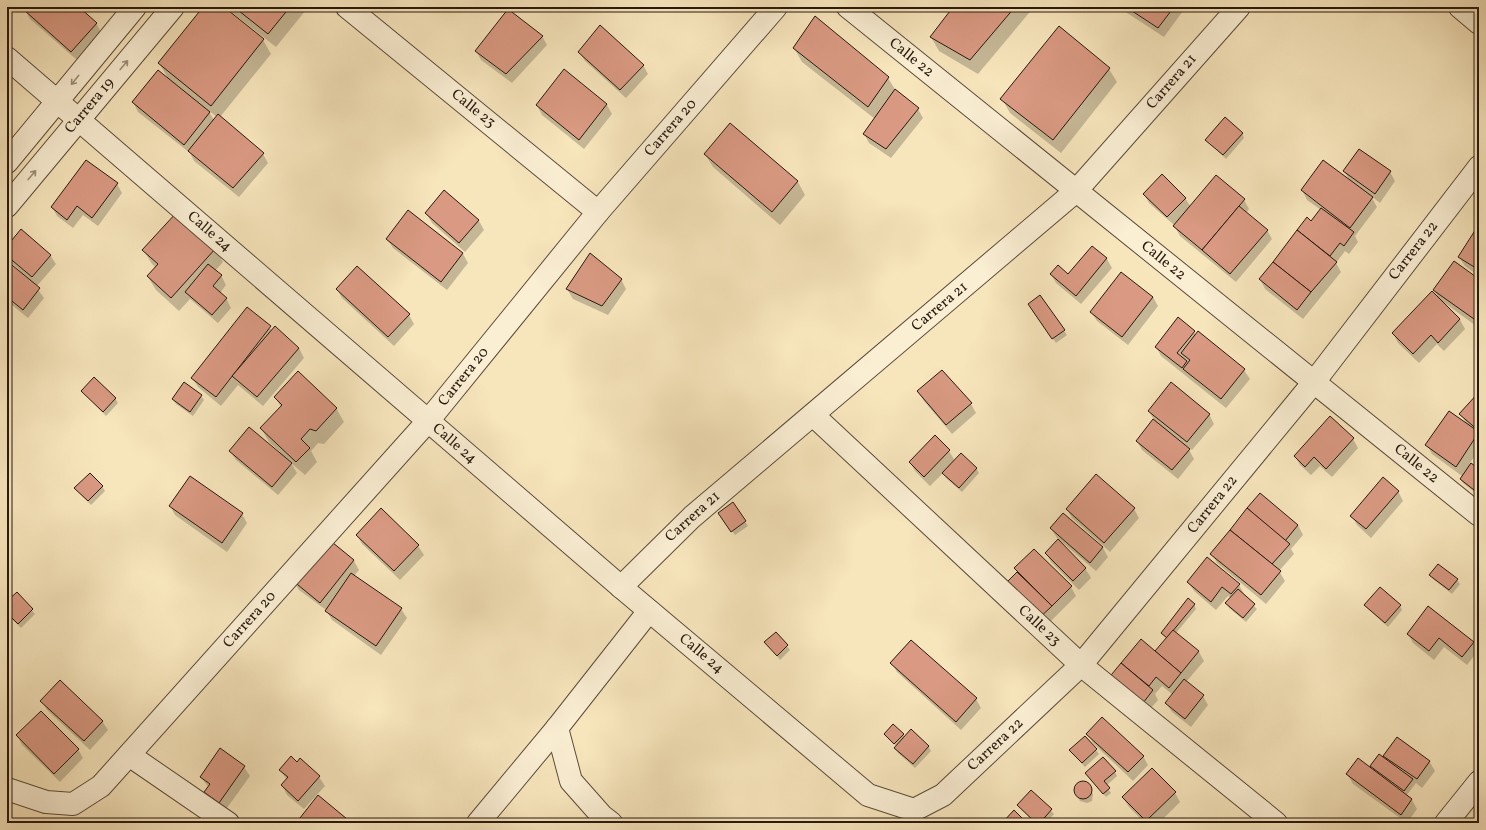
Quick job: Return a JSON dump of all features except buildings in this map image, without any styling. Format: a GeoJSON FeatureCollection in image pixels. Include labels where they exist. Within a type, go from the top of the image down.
{"type":"FeatureCollection","features":[{"type":"Feature","properties":{"kind":"street","name":"Carrera 19"},"geometry":{"type":"LineString","coordinates":[[7,162],[135,7]]}},
{"type":"Feature","properties":{"kind":"street","name":"Carrera 19"},"geometry":{"type":"LineString","coordinates":[[7,206],[173,7]]}},
{"type":"Feature","properties":{"kind":"street","name":"Calle 23"},"geometry":{"type":"LineString","coordinates":[[347,7],[598,212]]}},
{"type":"Feature","properties":{"kind":"street","name":"Carrera 20"},"geometry":{"type":"LineString","coordinates":[[7,789],[46,802],[73,804],[101,786],[428,421],[598,212],[776,7]]}},
{"type":"Feature","properties":{"kind":"street","name":"Calle 22"},"geometry":{"type":"LineString","coordinates":[[848,7],[1479,515]]}},
{"type":"Feature","properties":{"kind":"street","name":"Carrera 21"},"geometry":{"type":"LineString","coordinates":[[621,587],[692,517],[1076,191],[1238,7]]}},
{"type":"Feature","properties":{"kind":"street"},"geometry":{"type":"LineString","coordinates":[[1460,7],[1479,23]]}},
{"type":"Feature","properties":{"kind":"street","name":"Calle 24"},"geometry":{"type":"LineString","coordinates":[[7,58],[649,611],[868,795],[914,810]]}},
{"type":"Feature","properties":{"kind":"street","name":"Carrera 22"},"geometry":{"type":"LineString","coordinates":[[914,810],[943,795],[1081,665],[1314,382],[1479,167]]}},
{"type":"Feature","properties":{"kind":"street","name":"Calle 23"},"geometry":{"type":"LineString","coordinates":[[813,415],[1081,665],[1276,823]]}},
{"type":"Feature","properties":{"kind":"street"},"geometry":{"type":"LineString","coordinates":[[478,823],[557,728],[649,611]]}},
{"type":"Feature","properties":{"kind":"street"},"geometry":{"type":"LineString","coordinates":[[557,728],[572,781],[602,816],[611,823]]}},
{"type":"Feature","properties":{"kind":"street"},"geometry":{"type":"LineString","coordinates":[[129,755],[228,823]]}},
{"type":"Feature","properties":{"kind":"street"},"geometry":{"type":"LineString","coordinates":[[1446,823],[1479,782]]}}]}
